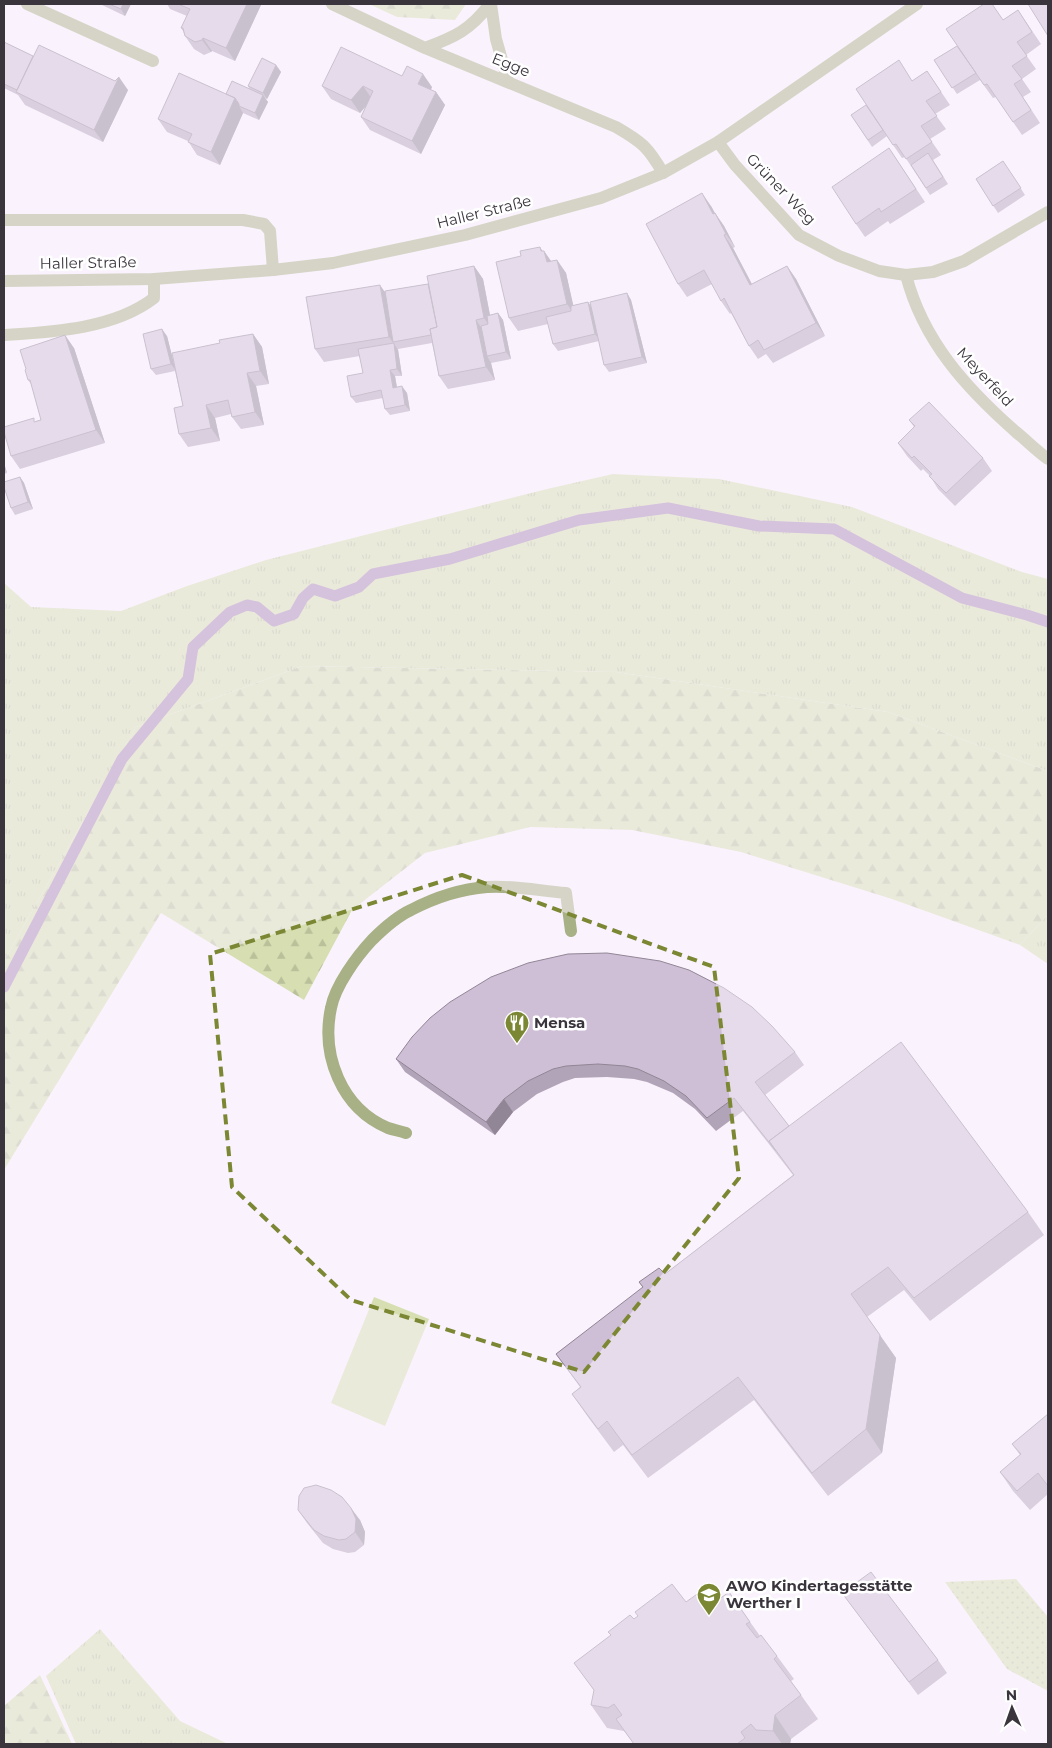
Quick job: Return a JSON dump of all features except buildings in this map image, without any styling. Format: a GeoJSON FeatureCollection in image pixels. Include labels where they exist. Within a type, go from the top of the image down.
{"type":"FeatureCollection","features":[{"type":"Feature","properties":{"kind":"street"},"geometry":{"type":"LineString","coordinates":[[27,4],[153,62]]}},
{"type":"Feature","properties":{"kind":"street","name":"Egge"},"geometry":{"type":"LineString","coordinates":[[332,4],[425,48],[508,81],[623,131],[638,140],[651,153],[663,173]]}},
{"type":"Feature","properties":{"kind":"street"},"geometry":{"type":"LineString","coordinates":[[425,48],[452,38],[478,20],[490,4]]}},
{"type":"Feature","properties":{"kind":"street"},"geometry":{"type":"LineString","coordinates":[[490,4],[496,39],[508,81]]}},
{"type":"Feature","properties":{"kind":"street","name":"Haller Straße"},"geometry":{"type":"LineString","coordinates":[[4,281],[154,279],[273,270],[334,263],[465,236],[600,198],[663,173],[718,142],[917,4]]}},
{"type":"Feature","properties":{"kind":"street","name":"Grüner Weg"},"geometry":{"type":"LineString","coordinates":[[718,142],[735,165],[799,235],[839,256],[879,271],[906,275],[933,272],[964,261],[1048,212]]}},
{"type":"Feature","properties":{"kind":"street"},"geometry":{"type":"LineString","coordinates":[[4,220],[244,220],[264,224],[270,231],[273,270]]}},
{"type":"Feature","properties":{"kind":"street","name":"Meyerfeld"},"geometry":{"type":"LineString","coordinates":[[906,275],[911,296],[923,322],[947,362],[989,408],[1048,458]]}},
{"type":"Feature","properties":{"kind":"street"},"geometry":{"type":"LineString","coordinates":[[4,335],[53,332],[117,317],[141,308],[154,298],[154,279]]}},
{"type":"Feature","properties":{"kind":"street"},"geometry":{"type":"LineString","coordinates":[[406,1133],[388,1128],[372,1119],[356,1106],[345,1092],[336,1075],[329,1053],[328,1027],[331,1006],[343,978],[366,947],[393,921],[409,910],[446,895],[488,887],[566,893],[571,931]]}},
{"type":"Feature","properties":{"kind":"highlighted area"},"geometry":{"type":"Polygon","coordinates":[[[462,875],[714,967],[739,1178],[584,1372],[351,1300],[232,1187],[210,954],[462,875]]]}},
{"type":"Feature","properties":{"kind":"green space"},"geometry":{"type":"Polygon","coordinates":[[[369,4],[466,4],[455,20],[397,17],[369,4]]]}},
{"type":"Feature","properties":{"kind":"green space"},"geometry":{"type":"Polygon","coordinates":[[[613,474],[719,479],[852,507],[1022,572],[1048,579],[1048,771],[888,712],[616,672],[302,666],[136,727],[4,961],[4,583],[31,607],[121,611],[187,586],[266,560],[613,474]]]}},
{"type":"Feature","properties":{"kind":"green space"},"geometry":{"type":"Polygon","coordinates":[[[302,666],[616,672],[888,712],[1048,771],[1048,915],[1020,945],[892,899],[741,852],[632,830],[530,827],[425,853],[352,910],[304,1000],[161,913],[4,1170],[4,961],[136,727],[302,666]]]}},
{"type":"Feature","properties":{"kind":"green space"},"geometry":{"type":"Polygon","coordinates":[[[1048,915],[1048,964],[1020,945],[1048,915]]]}},
{"type":"Feature","properties":{"kind":"green space"},"geometry":{"type":"Polygon","coordinates":[[[374,1297],[429,1319],[385,1426],[331,1403],[374,1297]]]}},
{"type":"Feature","properties":{"kind":"green space"},"geometry":{"type":"Polygon","coordinates":[[[1016,1579],[1048,1617],[1048,1691],[1007,1669],[945,1582],[1016,1579]]]}},
{"type":"Feature","properties":{"kind":"green space"},"geometry":{"type":"Polygon","coordinates":[[[100,1629],[180,1721],[228,1744],[76,1744],[46,1676],[100,1629]]]}},
{"type":"Feature","properties":{"kind":"green space"},"geometry":{"type":"Polygon","coordinates":[[[40,1675],[72,1744],[4,1744],[4,1706],[40,1675]]]}},
{"type":"Feature","properties":{"kind":"waterway"},"geometry":{"type":"LineString","coordinates":[[4,987],[122,759],[188,679],[193,647],[230,612],[247,605],[257,607],[274,621],[294,614],[303,598],[313,589],[335,596],[359,587],[373,574],[450,559],[579,520],[668,508],[759,526],[834,529],[962,598],[1048,622]]}},
{"type":"Feature","properties":{"kind":"place","name":"Mensa"},"geometry":{"type":"Point","coordinates":[517,1044]}},
{"type":"Feature","properties":{"kind":"place","name":"AWO Kindertagesstätte Werther I"},"geometry":{"type":"Point","coordinates":[709,1616]}}]}
